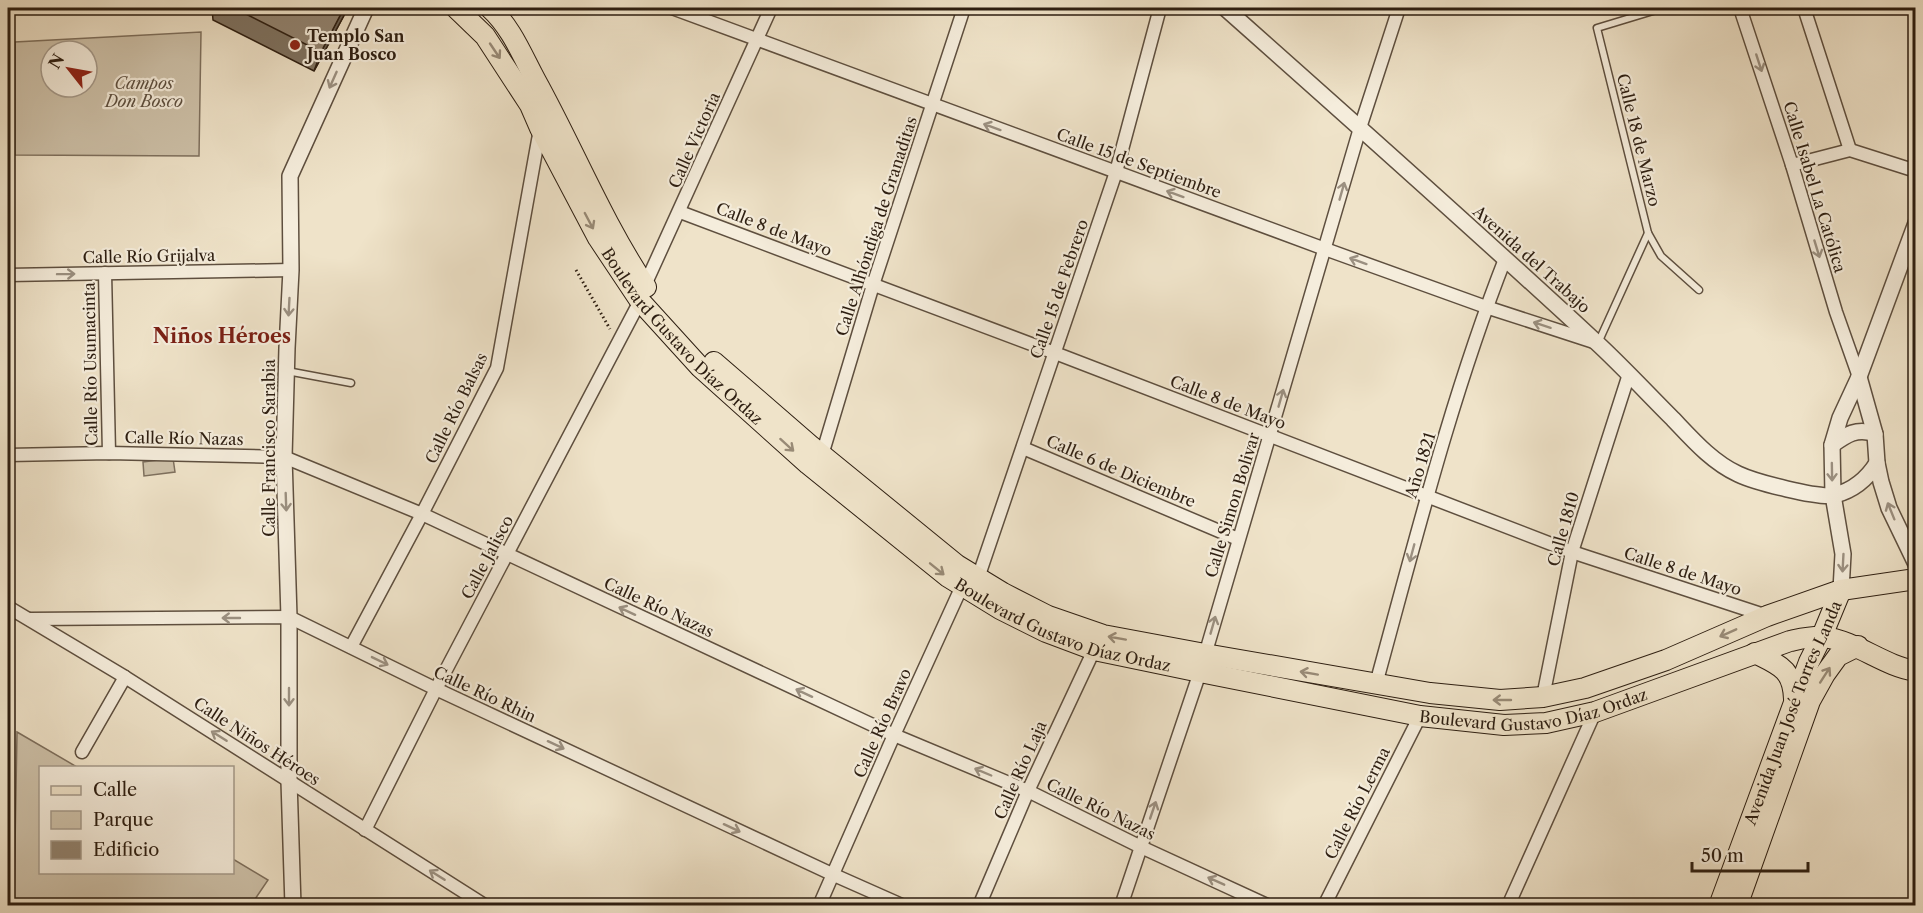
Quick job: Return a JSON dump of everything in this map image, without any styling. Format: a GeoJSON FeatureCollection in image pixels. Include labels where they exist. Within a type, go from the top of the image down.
{"type":"FeatureCollection","features":[{"type":"Feature","properties":{"kind":"main road","name":"Boulevard Gustavo Díaz Ordaz"},"geometry":{"type":"LineString","coordinates":[[456,8],[484,36],[531,105],[540,128],[598,238],[700,367],[808,464],[948,577],[970,582],[1048,616],[1103,635],[1203,663],[1419,716],[1504,725],[1546,723],[1595,712],[1790,641],[1822,636],[1858,646],[1894,665],[1916,671]]}},
{"type":"Feature","properties":{"kind":"main road","name":"Boulevard Gustavo Díaz Ordaz"},"geometry":{"type":"LineString","coordinates":[[497,12],[546,100],[643,293],[699,349],[822,455],[957,565],[970,582],[1000,609],[1046,632],[1094,650],[1500,700],[1543,697],[1585,688],[1666,660],[1767,616],[1841,590],[1909,580],[1916,581]]}},
{"type":"Feature","properties":{"kind":"main road","name":"Avenida Juan José Torres Landa"},"geometry":{"type":"LineString","coordinates":[[1719,906],[1809,662],[1841,590]]}},
{"type":"Feature","properties":{"kind":"main road","name":"Avenida Juan José Torres Landa"},"geometry":{"type":"LineString","coordinates":[[1737,906],[1810,701],[1838,656],[1858,646]]}},
{"type":"Feature","properties":{"kind":"main road"},"geometry":{"type":"LineString","coordinates":[[1755,653],[1779,665],[1786,672],[1792,681],[1794,702]]}},
{"type":"Feature","properties":{"kind":"street","name":"Calle Francisco Sarabia"},"geometry":{"type":"LineString","coordinates":[[292,906],[289,617],[284,457],[291,270],[290,176],[366,8]]}},
{"type":"Feature","properties":{"kind":"street","name":"Calle 15 de Septiembre"},"geometry":{"type":"LineString","coordinates":[[672,8],[1325,249],[1486,307],[1598,343]]}},
{"type":"Feature","properties":{"kind":"street","name":"Calle Victoria"},"geometry":{"type":"LineString","coordinates":[[643,293],[771,8]]}},
{"type":"Feature","properties":{"kind":"street","name":"Calle Alhóndiga de Granaditas"},"geometry":{"type":"LineString","coordinates":[[822,455],[873,285],[964,8]]}},
{"type":"Feature","properties":{"kind":"street","name":"Calle 15 de Febrero"},"geometry":{"type":"LineString","coordinates":[[970,582],[1023,448],[1116,172],[1160,8]]}},
{"type":"Feature","properties":{"kind":"street","name":"Avenida del Trabajo"},"geometry":{"type":"LineString","coordinates":[[1225,8],[1598,343],[1699,446],[1720,463],[1737,474],[1764,483],[1799,492],[1833,495]]}},
{"type":"Feature","properties":{"kind":"street","name":"Calle Simon Bolivar"},"geometry":{"type":"LineString","coordinates":[[1121,906],[1203,663],[1360,128],[1399,8]]}},
{"type":"Feature","properties":{"kind":"street","name":"Calle Isabel La Católica"},"geometry":{"type":"LineString","coordinates":[[1740,8],[1792,165],[1836,312],[1859,376]]}},
{"type":"Feature","properties":{"kind":"street"},"geometry":{"type":"LineString","coordinates":[[1804,8],[1850,150]]}},
{"type":"Feature","properties":{"kind":"street","name":"Calle Río Balsas"},"geometry":{"type":"LineString","coordinates":[[351,647],[497,368],[540,128]]}},
{"type":"Feature","properties":{"kind":"street"},"geometry":{"type":"LineString","coordinates":[[1792,165],[1850,150],[1916,171]]}},
{"type":"Feature","properties":{"kind":"street","name":"Calle 8 de Mayo"},"geometry":{"type":"LineString","coordinates":[[680,212],[1055,353],[1572,552],[1767,616]]}},
{"type":"Feature","properties":{"kind":"street","name":"Avenida Juan José Torres Landa"},"geometry":{"type":"LineString","coordinates":[[1841,590],[1844,554],[1833,495],[1832,445],[1840,418],[1859,376],[1916,223]]}},
{"type":"Feature","properties":{"kind":"street","name":"Año 1821"},"geometry":{"type":"LineString","coordinates":[[1376,684],[1427,497],[1486,307],[1505,259]]}},
{"type":"Feature","properties":{"kind":"street","name":"Calle Río Grijalva"},"geometry":{"type":"LineString","coordinates":[[8,275],[291,270]]}},
{"type":"Feature","properties":{"kind":"street","name":"Calle Río Usumacinta"},"geometry":{"type":"LineString","coordinates":[[105,273],[109,453]]}},
{"type":"Feature","properties":{"kind":"street","name":"Calle Jalisco"},"geometry":{"type":"LineString","coordinates":[[365,830],[643,293]]}},
{"type":"Feature","properties":{"kind":"street","name":"Calle 1810"},"geometry":{"type":"LineString","coordinates":[[1543,697],[1572,552],[1629,374]]}},
{"type":"Feature","properties":{"kind":"street"},"geometry":{"type":"LineString","coordinates":[[1859,376],[1875,434],[1876,463],[1889,508],[1916,564]]}},
{"type":"Feature","properties":{"kind":"street"},"geometry":{"type":"LineString","coordinates":[[1832,445],[1846,435],[1858,431],[1875,434]]}},
{"type":"Feature","properties":{"kind":"street","name":"Calle 6 de Diciembre"},"geometry":{"type":"LineString","coordinates":[[1023,448],[1238,539]]}},
{"type":"Feature","properties":{"kind":"street","name":"Calle Río Nazas"},"geometry":{"type":"LineString","coordinates":[[8,456],[109,453],[284,457],[422,514],[894,735],[1028,791],[1141,847],[1269,906]]}},
{"type":"Feature","properties":{"kind":"street"},"geometry":{"type":"LineString","coordinates":[[1833,495],[1861,483],[1870,475],[1876,463]]}},
{"type":"Feature","properties":{"kind":"street","name":"Calle Río Bravo"},"geometry":{"type":"LineString","coordinates":[[819,906],[894,735],[970,582]]}},
{"type":"Feature","properties":{"kind":"street","name":"Calle Niños Héroes"},"geometry":{"type":"LineString","coordinates":[[8,607],[125,677],[486,906]]}},
{"type":"Feature","properties":{"kind":"street","name":"Calle Río Rhin"},"geometry":{"type":"LineString","coordinates":[[30,620],[289,617],[436,689],[904,906]]}},
{"type":"Feature","properties":{"kind":"street","name":"Calle Río Laja"},"geometry":{"type":"LineString","coordinates":[[979,906],[1028,791],[1094,650]]}},
{"type":"Feature","properties":{"kind":"street"},"geometry":{"type":"LineString","coordinates":[[82,752],[125,677]]}},
{"type":"Feature","properties":{"kind":"street"},"geometry":{"type":"LineString","coordinates":[[1508,906],[1595,712]]}},
{"type":"Feature","properties":{"kind":"street","name":"Calle Río Lerma"},"geometry":{"type":"LineString","coordinates":[[1324,906],[1419,716]]}},
{"type":"Feature","properties":{"kind":"lane","name":"Calle 18 de Marzo"},"geometry":{"type":"LineString","coordinates":[[1663,8],[1597,28],[1648,233],[1660,256],[1700,290]]}},
{"type":"Feature","properties":{"kind":"lane"},"geometry":{"type":"LineString","coordinates":[[1598,343],[1648,233]]}},
{"type":"Feature","properties":{"kind":"lane"},"geometry":{"type":"LineString","coordinates":[[286,371],[351,383]]}},
{"type":"Feature","properties":{"kind":"path"},"geometry":{"type":"LineString","coordinates":[[576,270],[617,342]]}},
{"type":"Feature","properties":{"kind":"green space","name":"Campos Don Bosco"},"geometry":{"type":"Polygon","coordinates":[[[201,32],[199,156],[15,155],[15,42],[39,41],[39,99],[99,99],[99,39],[71,39],[201,32]]]}},
{"type":"Feature","properties":{"kind":"green space"},"geometry":{"type":"Polygon","coordinates":[[[173,458],[175,472],[144,476],[143,462],[173,458]]]}},
{"type":"Feature","properties":{"kind":"green space"},"geometry":{"type":"Polygon","coordinates":[[[17,732],[75,766],[39,766],[39,874],[234,874],[234,860],[268,880],[251,905],[14,905],[17,732]]]}},
{"type":"Feature","properties":{"kind":"building"},"geometry":{"type":"Polygon","coordinates":[[[234,8],[344,8],[321,52],[234,8]]]}},
{"type":"Feature","properties":{"kind":"place","name":"Templo San Juan Bosco"},"geometry":{"type":"Point","coordinates":[295,45]}},
{"type":"Feature","properties":{"kind":"district","name":"Niños Héroes"},"geometry":{"type":"Point","coordinates":[222,336]}}]}
